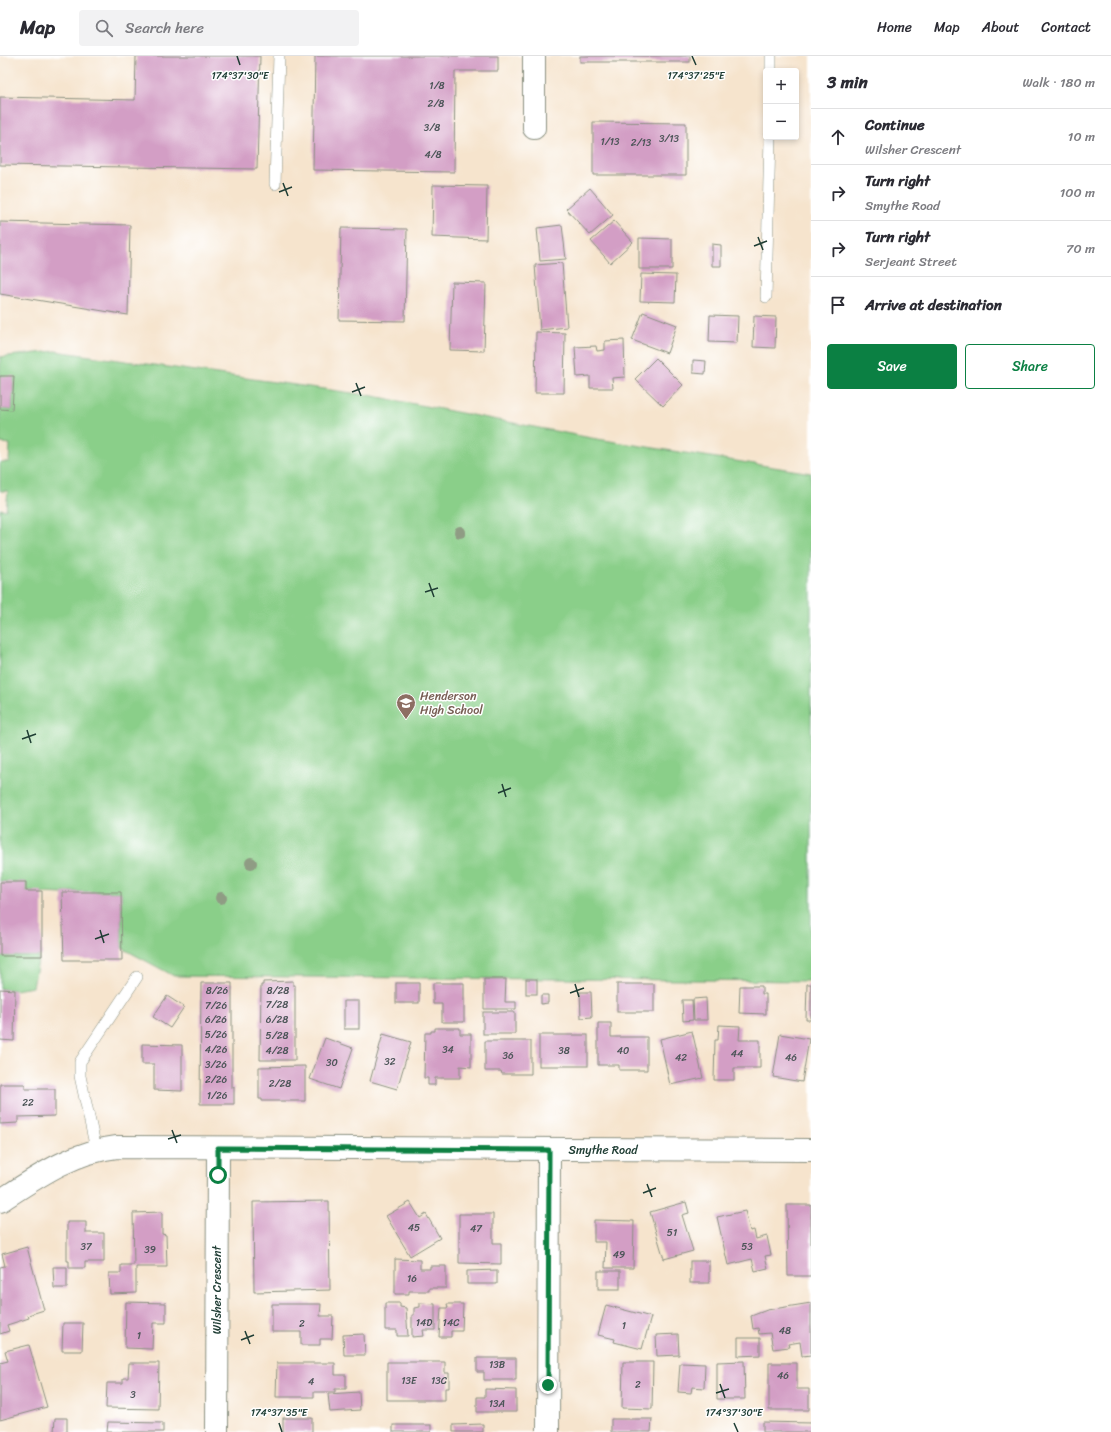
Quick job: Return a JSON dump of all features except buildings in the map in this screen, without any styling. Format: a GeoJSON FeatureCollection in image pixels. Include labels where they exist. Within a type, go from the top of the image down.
{"type":"FeatureCollection","features":[{"type":"Feature","properties":{"kind":"street"},"geometry":{"type":"LineString","coordinates":[[534,56],[534,128]]}},
{"type":"Feature","properties":{"kind":"street","name":"Smythe Road"},"geometry":{"type":"LineString","coordinates":[[0,1201],[41,1174],[72,1158],[96,1149],[117,1147],[811,1150]]}},
{"type":"Feature","properties":{"kind":"street","name":"Wilsher Crescent"},"geometry":{"type":"LineString","coordinates":[[217,1432],[218,1148]]}},
{"type":"Feature","properties":{"kind":"street"},"geometry":{"type":"LineString","coordinates":[[548,1432],[549,1150]]}},
{"type":"Feature","properties":{"kind":"lane"},"geometry":{"type":"LineString","coordinates":[[275,184],[279,56]]}},
{"type":"Feature","properties":{"kind":"lane"},"geometry":{"type":"LineString","coordinates":[[771,56],[771,68]]}},
{"type":"Feature","properties":{"kind":"lane"},"geometry":{"type":"LineString","coordinates":[[766,297],[770,140]]}},
{"type":"Feature","properties":{"kind":"lane"},"geometry":{"type":"LineString","coordinates":[[96,1149],[80,1076],[80,1062],[137,977]]}},
{"type":"Feature","properties":{"kind":"green space","name":"Henderson High School"},"geometry":{"type":"Polygon","coordinates":[[[55,351],[373,396],[591,438],[811,473],[811,981],[174,976],[122,948],[121,892],[63,892],[63,894],[42,893],[41,891],[26,891],[26,882],[0,882],[0,509],[6,510],[8,491],[0,491],[0,462],[9,462],[10,444],[0,443],[0,409],[12,410],[14,377],[0,376],[0,357],[55,351]]]}},
{"type":"Feature","properties":{"kind":"green space"},"geometry":{"type":"Polygon","coordinates":[[[0,956],[39,956],[33,987],[15,990],[0,989],[0,956]]]}},
{"type":"Feature","properties":{"kind":"place","name":"Henderson High School"},"geometry":{"type":"Point","coordinates":[406,720]}},
{"type":"Feature","properties":{"kind":"route"},"geometry":{"type":"LineString","coordinates":[[218,1175],[218,1148],[549,1150],[548,1385]]}}]}
